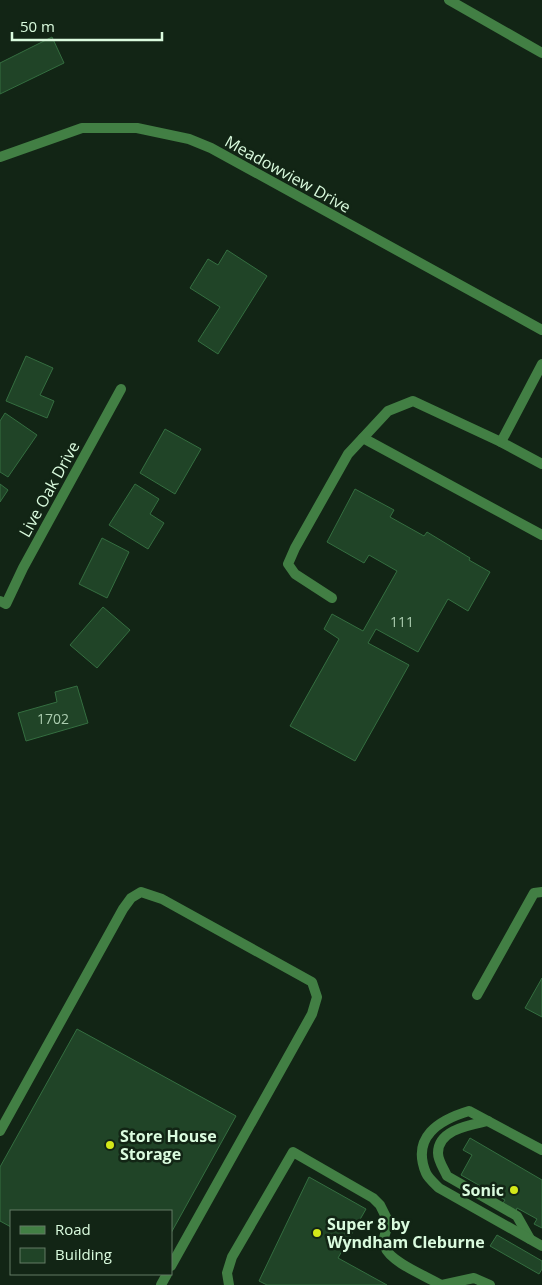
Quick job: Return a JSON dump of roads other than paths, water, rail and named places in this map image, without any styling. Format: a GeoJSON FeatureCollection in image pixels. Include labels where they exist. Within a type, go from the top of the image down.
{"type":"FeatureCollection","features":[{"type":"Feature","properties":{"kind":"street"},"geometry":{"type":"LineString","coordinates":[[448,0],[542,53]]}},
{"type":"Feature","properties":{"kind":"street","name":"Meadowview Drive"},"geometry":{"type":"LineString","coordinates":[[0,157],[82,128],[137,128],[189,139],[211,148],[542,330]]}},
{"type":"Feature","properties":{"kind":"street"},"geometry":{"type":"LineString","coordinates":[[502,442],[542,364]]}},
{"type":"Feature","properties":{"kind":"street","name":"Live Oak Drive"},"geometry":{"type":"LineString","coordinates":[[3,602],[121,389]]}},
{"type":"Feature","properties":{"kind":"street"},"geometry":{"type":"LineString","coordinates":[[332,598],[295,574],[288,564],[295,548],[348,454],[388,411],[412,401],[502,442],[542,464]]}},
{"type":"Feature","properties":{"kind":"street"},"geometry":{"type":"LineString","coordinates":[[363,438],[542,535]]}},
{"type":"Feature","properties":{"kind":"street"},"geometry":{"type":"LineString","coordinates":[[0,1131],[123,908],[131,898],[141,892],[162,899],[312,982],[318,997],[312,1014],[172,1264]]}},
{"type":"Feature","properties":{"kind":"street"},"geometry":{"type":"LineString","coordinates":[[477,995],[534,894],[542,892]]}},
{"type":"Feature","properties":{"kind":"street"},"geometry":{"type":"LineString","coordinates":[[542,1150],[469,1111],[443,1121],[424,1140],[423,1159],[426,1174],[439,1188],[542,1246]]}},
{"type":"Feature","properties":{"kind":"street"},"geometry":{"type":"LineString","coordinates":[[488,1121],[450,1132],[442,1140],[438,1153],[442,1166],[447,1176],[518,1216],[530,1239]]}},
{"type":"Feature","properties":{"kind":"street"},"geometry":{"type":"LineString","coordinates":[[228,1285],[228,1273],[232,1257],[293,1152],[373,1198],[380,1204],[389,1223],[384,1237],[385,1248],[392,1256],[442,1285],[474,1278],[490,1285]]}},
{"type":"Feature","properties":{"kind":"place","name":"Store House Storage"},"geometry":{"type":"Point","coordinates":[110,1145]}},
{"type":"Feature","properties":{"kind":"place","name":"Sonic"},"geometry":{"type":"Point","coordinates":[514,1190]}},
{"type":"Feature","properties":{"kind":"place","name":"Super 8 by Wyndham Cleburne"},"geometry":{"type":"Point","coordinates":[317,1233]}}]}
